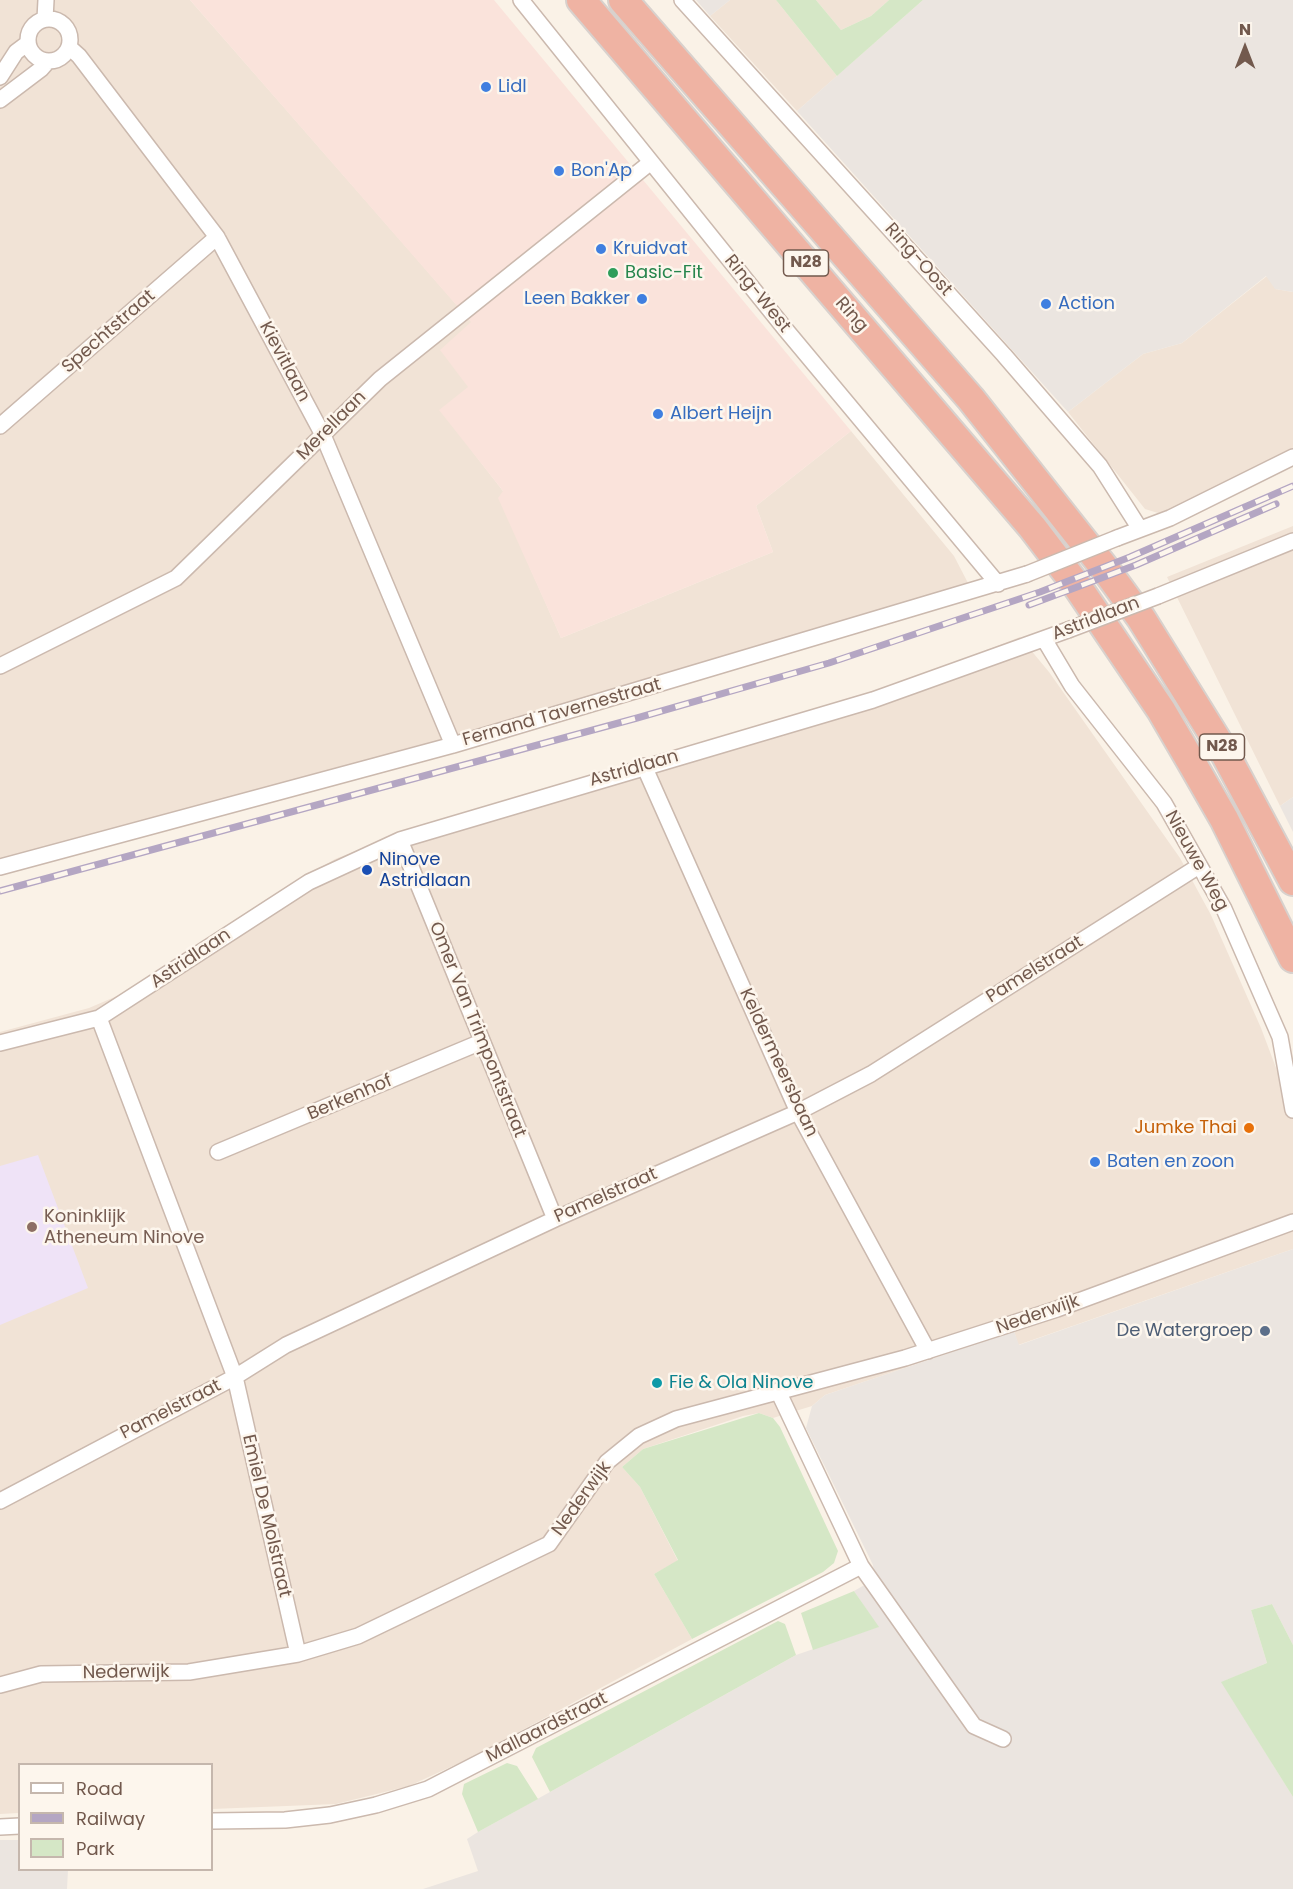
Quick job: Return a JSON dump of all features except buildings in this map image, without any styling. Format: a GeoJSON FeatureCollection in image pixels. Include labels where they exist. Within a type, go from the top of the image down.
{"type":"FeatureCollection","features":[{"type":"Feature","properties":{"kind":"highway","name":"Ring"},"geometry":{"type":"LineString","coordinates":[[581,0],[1032,527],[1112,636],[1161,710],[1224,819],[1293,958]]}},
{"type":"Feature","properties":{"kind":"highway","name":"Ring"},"geometry":{"type":"LineString","coordinates":[[623,0],[970,399],[1059,508],[1141,618],[1229,759],[1293,881]]}},
{"type":"Feature","properties":{"kind":"street"},"geometry":{"type":"LineString","coordinates":[[45,19],[46,0]]}},
{"type":"Feature","properties":{"kind":"street","name":"Ring-West"},"geometry":{"type":"LineString","coordinates":[[521,0],[786,330],[998,584]]}},
{"type":"Feature","properties":{"kind":"street","name":"Ring-Oost"},"geometry":{"type":"LineString","coordinates":[[682,0],[1004,355],[1111,480],[1140,529]]}},
{"type":"Feature","properties":{"kind":"street"},"geometry":{"type":"LineString","coordinates":[[0,100],[48,61],[58,58],[69,47],[70,37],[67,27],[59,21],[45,19],[34,24],[28,33],[28,43],[32,52],[48,61]]}},
{"type":"Feature","properties":{"kind":"street"},"geometry":{"type":"LineString","coordinates":[[0,77],[16,52],[28,43]]}},
{"type":"Feature","properties":{"kind":"street","name":"Kievitlaan"},"geometry":{"type":"LineString","coordinates":[[69,47],[79,56],[217,237],[323,435],[453,745]]}},
{"type":"Feature","properties":{"kind":"street","name":"Merellaan"},"geometry":{"type":"LineString","coordinates":[[0,666],[176,578],[380,379],[453,317],[651,162]]}},
{"type":"Feature","properties":{"kind":"street","name":"Spechtstraat"},"geometry":{"type":"LineString","coordinates":[[0,426],[217,237]]}},
{"type":"Feature","properties":{"kind":"street"},"geometry":{"type":"LineString","coordinates":[[1140,529],[1170,518],[1293,457]]}},
{"type":"Feature","properties":{"kind":"street","name":"Fernand Tavernestraat"},"geometry":{"type":"LineString","coordinates":[[0,867],[453,745],[998,584],[1140,529]]}},
{"type":"Feature","properties":{"kind":"street","name":"Astridlaan"},"geometry":{"type":"LineString","coordinates":[[0,1043],[99,1018],[309,882],[400,840],[873,700],[1158,596],[1293,541]]}},
{"type":"Feature","properties":{"kind":"street","name":"Nieuwe Weg"},"geometry":{"type":"LineString","coordinates":[[1044,639],[1072,686],[1164,803],[1224,909],[1280,1037],[1293,1110]]}},
{"type":"Feature","properties":{"kind":"street","name":"Keldermeersbaan"},"geometry":{"type":"LineString","coordinates":[[644,766],[798,1112],[928,1351]]}},
{"type":"Feature","properties":{"kind":"street","name":"Omer Van Trimpontstraat"},"geometry":{"type":"LineString","coordinates":[[400,840],[555,1219]]}},
{"type":"Feature","properties":{"kind":"street","name":"Pamelstraat"},"geometry":{"type":"LineString","coordinates":[[0,1501],[235,1377],[286,1345],[555,1219],[798,1112],[871,1074],[1198,866]]}},
{"type":"Feature","properties":{"kind":"street","name":"Emiel De Molstraat"},"geometry":{"type":"LineString","coordinates":[[99,1018],[235,1377],[298,1653]]}},
{"type":"Feature","properties":{"kind":"street","name":"Berkenhof"},"geometry":{"type":"LineString","coordinates":[[218,1152],[481,1042]]}},
{"type":"Feature","properties":{"kind":"street","name":"Nederwijk"},"geometry":{"type":"LineString","coordinates":[[0,1685],[41,1674],[189,1672],[298,1653],[358,1636],[549,1544],[607,1462],[639,1436],[676,1419],[928,1351],[1058,1309],[1293,1222]]}},
{"type":"Feature","properties":{"kind":"street"},"geometry":{"type":"LineString","coordinates":[[778,1390],[861,1566],[974,1726],[1003,1739]]}},
{"type":"Feature","properties":{"kind":"street","name":"Mallaardstraat"},"geometry":{"type":"LineString","coordinates":[[213,1821],[285,1820],[330,1815],[376,1805],[428,1789],[861,1566]]}},
{"type":"Feature","properties":{"kind":"street"},"geometry":{"type":"LineString","coordinates":[[0,1827],[18,1826]]}},
{"type":"Feature","properties":{"kind":"shaded area"},"geometry":{"type":"Polygon","coordinates":[[[0,0],[190,0],[472,322],[468,387],[472,451],[503,491],[521,547],[561,638],[773,552],[756,506],[851,431],[954,556],[968,583],[735,656],[492,727],[0,860],[0,0]]]}},
{"type":"Feature","properties":{"kind":"shaded area"},"geometry":{"type":"Polygon","coordinates":[[[190,0],[494,0],[851,431],[756,506],[773,552],[561,638],[498,498],[503,491],[439,410],[468,387],[440,350],[471,322],[190,0]]]}},
{"type":"Feature","properties":{"kind":"shaded area"},"geometry":{"type":"Polygon","coordinates":[[[696,0],[730,0],[710,16],[696,0]]]}},
{"type":"Feature","properties":{"kind":"shaded area"},"geometry":{"type":"Polygon","coordinates":[[[730,0],[776,0],[837,76],[797,111],[710,16],[730,0]]]}},
{"type":"Feature","properties":{"kind":"shaded area"},"geometry":{"type":"Polygon","coordinates":[[[816,0],[889,0],[871,16],[841,30],[816,0]]]}},
{"type":"Feature","properties":{"kind":"shaded area"},"geometry":{"type":"Polygon","coordinates":[[[923,0],[1293,0],[1293,292],[1275,289],[1266,276],[1182,343],[1143,354],[1068,412],[797,111],[923,0]]]}},
{"type":"Feature","properties":{"kind":"shaded area"},"geometry":{"type":"Polygon","coordinates":[[[1267,276],[1276,289],[1293,292],[1293,448],[1175,509],[1158,513],[1145,509],[1068,412],[1143,354],[1182,343],[1267,276]]]}},
{"type":"Feature","properties":{"kind":"shaded area"},"geometry":{"type":"Polygon","coordinates":[[[1293,526],[1293,797],[1280,806],[1167,577],[1293,526]]]}},
{"type":"Feature","properties":{"kind":"shaded area"},"geometry":{"type":"Polygon","coordinates":[[[1020,637],[1049,672],[1180,858],[1211,915],[1261,1028],[1293,1113],[1293,1249],[1018,1345],[1014,1331],[825,1395],[812,1406],[773,1418],[759,1413],[743,1416],[643,1449],[622,1467],[640,1487],[678,1561],[654,1574],[692,1639],[470,1758],[409,1786],[336,1804],[213,1809],[213,1763],[18,1763],[18,1813],[0,1814],[0,1032],[89,1008],[124,993],[265,900],[335,859],[415,828],[888,689],[1020,637]]]}},
{"type":"Feature","properties":{"kind":"shaded area"},"geometry":{"type":"Polygon","coordinates":[[[1293,797],[1293,832],[1280,806],[1293,797]]]}},
{"type":"Feature","properties":{"kind":"shaded area","name":"Koninklijk Atheneum Ninove"},"geometry":{"type":"Polygon","coordinates":[[[38,1155],[88,1288],[0,1325],[0,1166],[38,1155]]]}},
{"type":"Feature","properties":{"kind":"shaded area"},"geometry":{"type":"Polygon","coordinates":[[[1293,1249],[1293,1645],[1272,1604],[1251,1610],[1267,1663],[1222,1682],[1293,1797],[1293,1889],[423,1889],[478,1871],[467,1839],[478,1832],[796,1655],[878,1627],[854,1591],[875,1579],[873,1565],[806,1428],[812,1406],[825,1395],[1014,1331],[1019,1345],[1293,1249]]]}},
{"type":"Feature","properties":{"kind":"shaded area"},"geometry":{"type":"Polygon","coordinates":[[[0,1840],[18,1840],[18,1871],[68,1871],[67,1889],[0,1889],[0,1840]]]}},
{"type":"Feature","properties":{"kind":"green space"},"geometry":{"type":"Polygon","coordinates":[[[776,0],[816,0],[841,30],[871,16],[889,0],[923,0],[837,76],[776,0]]]}},
{"type":"Feature","properties":{"kind":"green space"},"geometry":{"type":"Polygon","coordinates":[[[759,1413],[773,1418],[780,1427],[838,1551],[834,1563],[823,1572],[692,1639],[654,1574],[678,1560],[640,1487],[622,1467],[643,1449],[759,1413]]]}},
{"type":"Feature","properties":{"kind":"green space"},"geometry":{"type":"Polygon","coordinates":[[[854,1591],[879,1627],[813,1650],[801,1613],[854,1591]]]}},
{"type":"Feature","properties":{"kind":"green space"},"geometry":{"type":"Polygon","coordinates":[[[1272,1604],[1293,1645],[1293,1797],[1221,1682],[1267,1663],[1251,1610],[1272,1604]]]}},
{"type":"Feature","properties":{"kind":"green space"},"geometry":{"type":"Polygon","coordinates":[[[778,1621],[785,1624],[796,1655],[550,1792],[532,1757],[536,1748],[778,1621]]]}},
{"type":"Feature","properties":{"kind":"green space"},"geometry":{"type":"Polygon","coordinates":[[[507,1763],[517,1766],[538,1799],[478,1832],[462,1794],[464,1784],[507,1763]]]}},
{"type":"Feature","properties":{"kind":"railway"},"geometry":{"type":"LineString","coordinates":[[0,891],[637,718],[829,663],[1040,592],[1130,557],[1293,486]]}},
{"type":"Feature","properties":{"kind":"railway"},"geometry":{"type":"LineString","coordinates":[[1029,605],[1136,565],[1276,504]]}},
{"type":"Feature","properties":{"kind":"place","name":"Lidl"},"geometry":{"type":"Point","coordinates":[486,87]}},
{"type":"Feature","properties":{"kind":"place","name":"Bon'Ap"},"geometry":{"type":"Point","coordinates":[559,171]}},
{"type":"Feature","properties":{"kind":"place","name":"Kruidvat"},"geometry":{"type":"Point","coordinates":[601,249]}},
{"type":"Feature","properties":{"kind":"place","name":"Basic-Fit"},"geometry":{"type":"Point","coordinates":[613,273]}},
{"type":"Feature","properties":{"kind":"place","name":"Leen Bakker"},"geometry":{"type":"Point","coordinates":[642,299]}},
{"type":"Feature","properties":{"kind":"place","name":"Action"},"geometry":{"type":"Point","coordinates":[1046,304]}},
{"type":"Feature","properties":{"kind":"place","name":"Albert Heijn"},"geometry":{"type":"Point","coordinates":[658,414]}},
{"type":"Feature","properties":{"kind":"place","name":"Ninove Astridlaan"},"geometry":{"type":"Point","coordinates":[367,870]}},
{"type":"Feature","properties":{"kind":"place","name":"Jumke Thai"},"geometry":{"type":"Point","coordinates":[1249,1128]}},
{"type":"Feature","properties":{"kind":"place","name":"Baten en zoon"},"geometry":{"type":"Point","coordinates":[1095,1162]}},
{"type":"Feature","properties":{"kind":"place","name":"Koninklijk Atheneum Ninove"},"geometry":{"type":"Point","coordinates":[32,1227]}},
{"type":"Feature","properties":{"kind":"place","name":"De Watergroep"},"geometry":{"type":"Point","coordinates":[1265,1331]}},
{"type":"Feature","properties":{"kind":"place","name":"Fie & Ola Ninove"},"geometry":{"type":"Point","coordinates":[657,1383]}}]}
